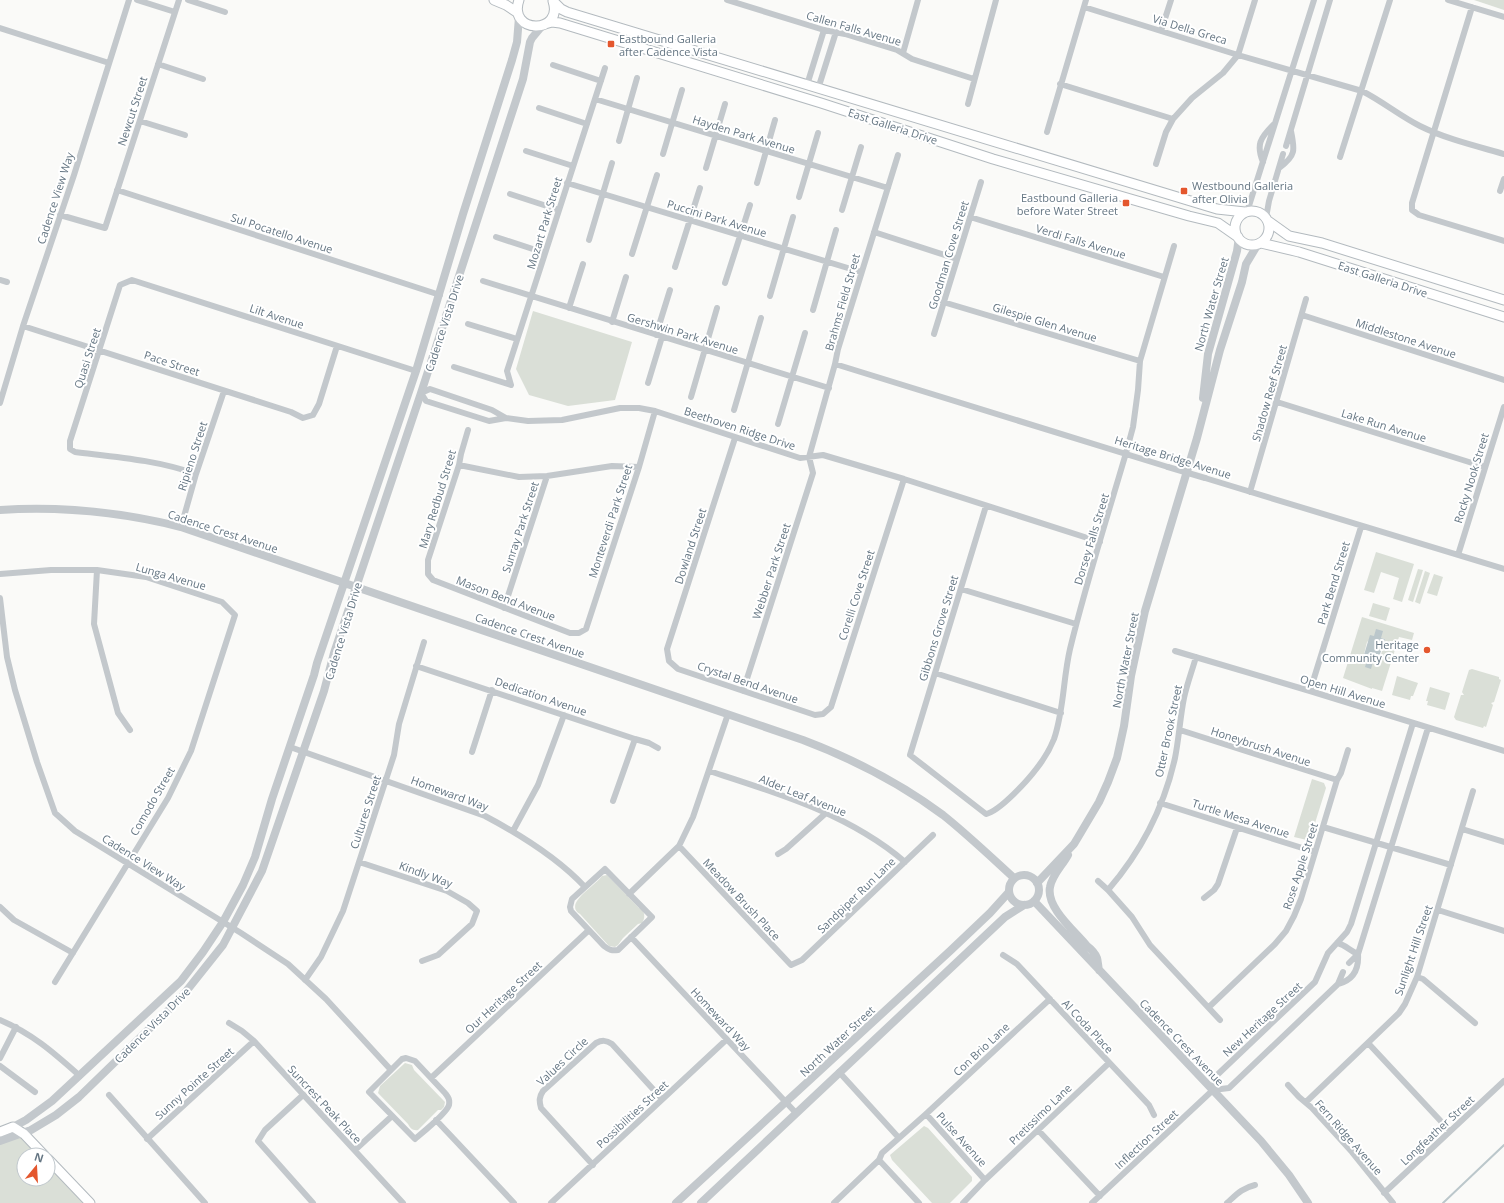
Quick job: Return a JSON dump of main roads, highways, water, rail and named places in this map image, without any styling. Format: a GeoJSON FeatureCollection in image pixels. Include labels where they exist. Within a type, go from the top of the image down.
{"type":"FeatureCollection","features":[{"type":"Feature","properties":{"kind":"main road"},"geometry":{"type":"LineString","coordinates":[[494,0],[506,5],[518,15]]}},
{"type":"Feature","properties":{"kind":"main road"},"geometry":{"type":"LineString","coordinates":[[518,15],[517,6],[519,0]]}},
{"type":"Feature","properties":{"kind":"main road"},"geometry":{"type":"LineString","coordinates":[[543,25],[552,18],[554,13],[553,1]]}},
{"type":"Feature","properties":{"kind":"main road","name":"East Galleria Drive"},"geometry":{"type":"LineString","coordinates":[[553,1],[566,12],[818,89],[1217,209],[1246,212]]}},
{"type":"Feature","properties":{"kind":"main road","name":"East Galleria Drive"},"geometry":{"type":"LineString","coordinates":[[518,15],[528,25],[535,27],[552,22],[560,23],[829,105],[993,159],[1189,216],[1212,221],[1238,237]]}},
{"type":"Feature","properties":{"kind":"main road"},"geometry":{"type":"LineString","coordinates":[[1257,211],[1267,219],[1269,228],[1268,234],[1259,243],[1250,245],[1244,243],[1238,237],[1235,230],[1238,219],[1246,212],[1257,211]]}},
{"type":"Feature","properties":{"kind":"main road","name":"East Galleria Drive"},"geometry":{"type":"LineString","coordinates":[[1267,219],[1289,236],[1322,243],[1504,300]]}},
{"type":"Feature","properties":{"kind":"main road","name":"East Galleria Drive"},"geometry":{"type":"LineString","coordinates":[[1259,243],[1299,252],[1504,317]]}},
{"type":"Feature","properties":{"kind":"main road","name":"Cadence Vista Drive"},"geometry":{"type":"LineString","coordinates":[[0,1132],[13,1127],[24,1134],[36,1147]]}},
{"type":"Feature","properties":{"kind":"main road"},"geometry":{"type":"LineString","coordinates":[[56,1167],[90,1203]]}},
{"type":"Feature","properties":{"kind":"waterway"},"geometry":{"type":"LineString","coordinates":[[1443,1203],[1504,1145]]}},
{"type":"Feature","properties":{"kind":"place","name":"Eastbound Galleria after Cadence Vista"},"geometry":{"type":"Point","coordinates":[611,44]}},
{"type":"Feature","properties":{"kind":"place","name":"Westbound Galleria after Olivia"},"geometry":{"type":"Point","coordinates":[1184,191]}},
{"type":"Feature","properties":{"kind":"place","name":"Eastbound Galleria before Water Street"},"geometry":{"type":"Point","coordinates":[1126,203]}},
{"type":"Feature","properties":{"kind":"place","name":"Heritage Community Center"},"geometry":{"type":"Point","coordinates":[1427,650]}}]}
